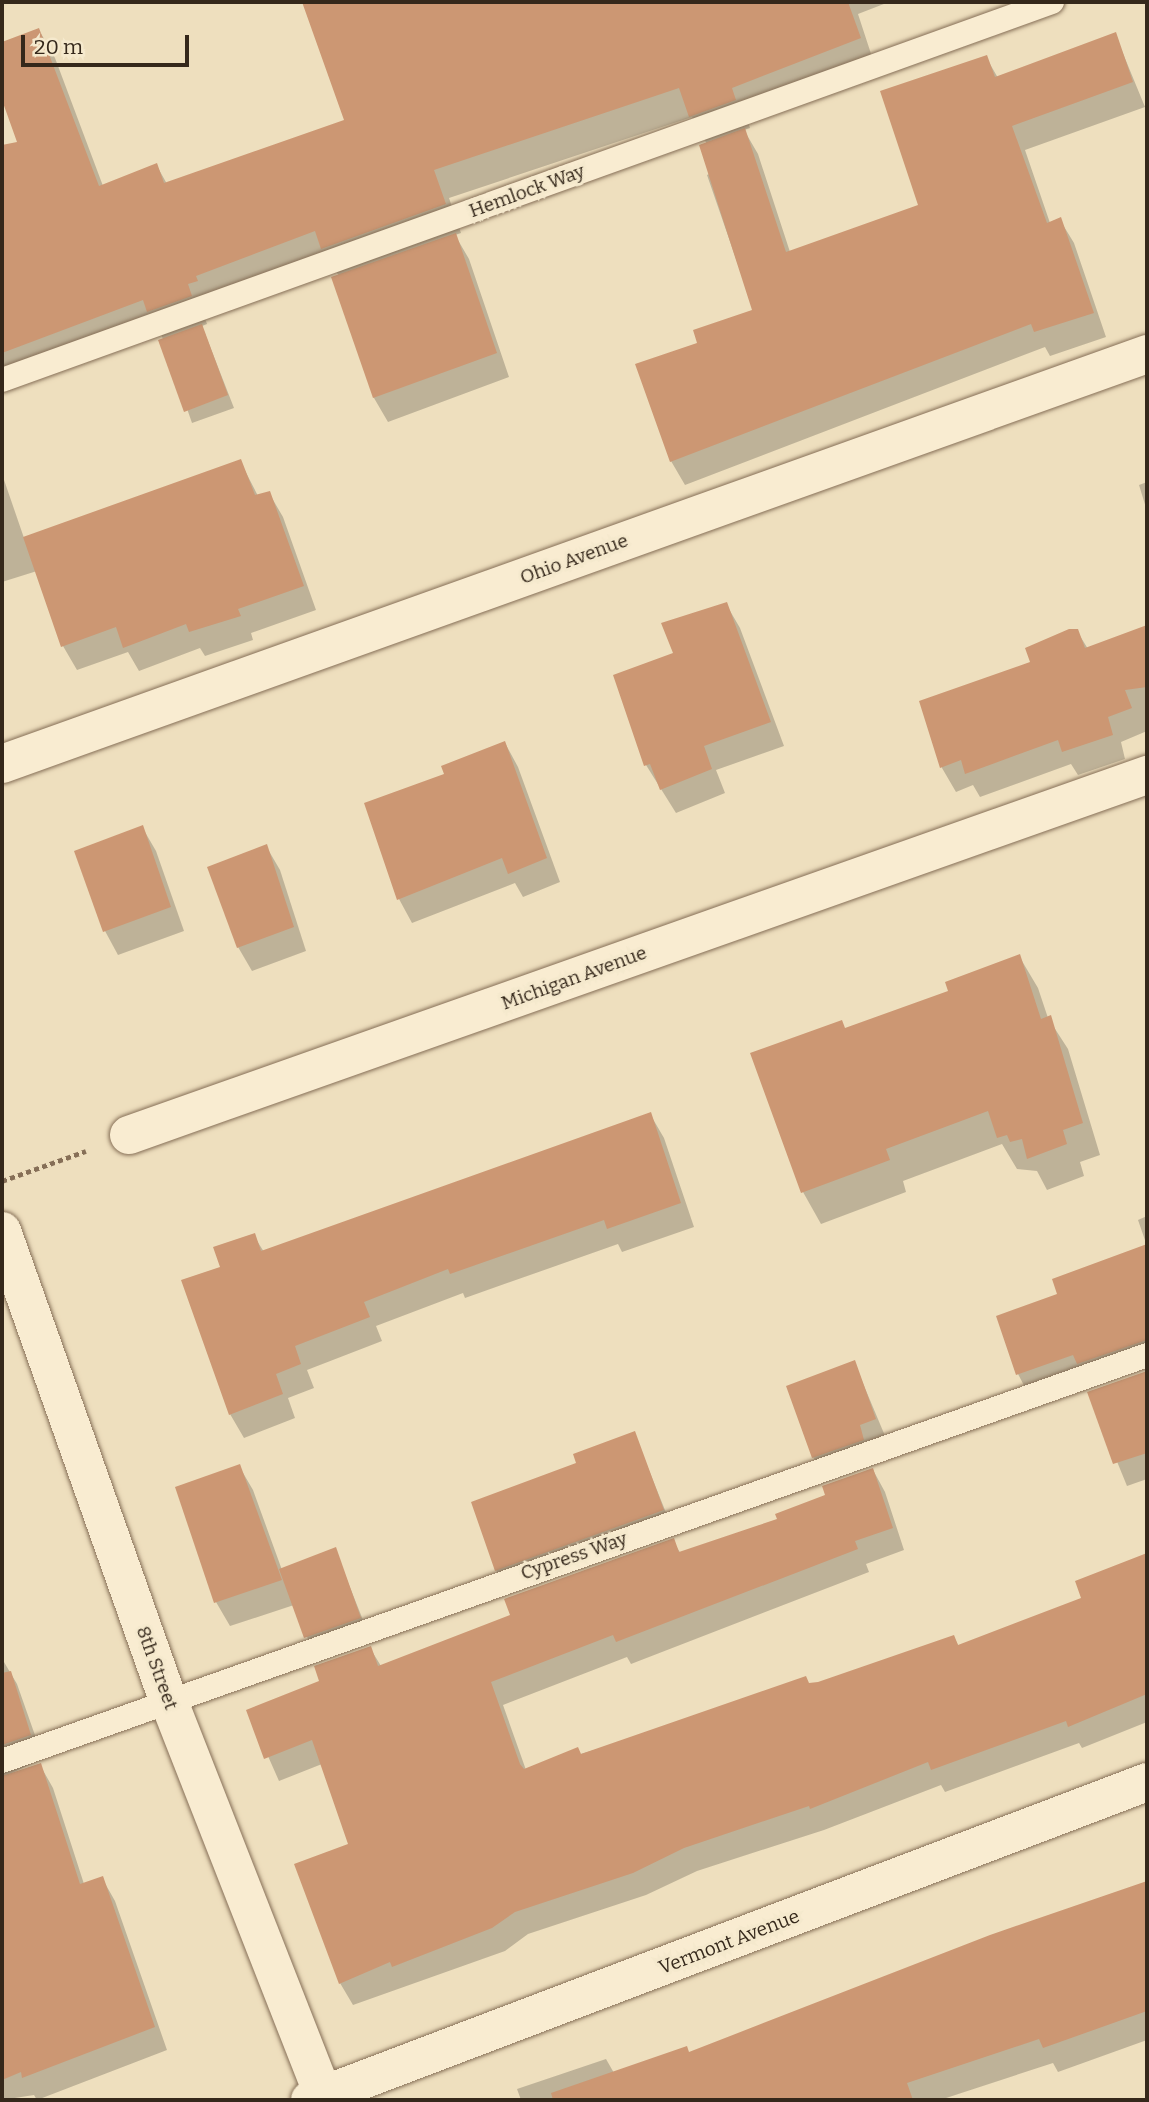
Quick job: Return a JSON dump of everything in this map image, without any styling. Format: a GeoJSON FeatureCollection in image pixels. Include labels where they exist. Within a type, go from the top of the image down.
{"type":"FeatureCollection","features":[{"type":"Feature","properties":{"kind":"street","name":"Ohio Avenue"},"geometry":{"type":"LineString","coordinates":[[2,764],[1147,355]]}},
{"type":"Feature","properties":{"kind":"street","name":"Michigan Avenue"},"geometry":{"type":"LineString","coordinates":[[130,1135],[1147,775]]}},
{"type":"Feature","properties":{"kind":"street","name":"8th Street"},"geometry":{"type":"LineString","coordinates":[[2,1231],[167,1699],[320,2099]]}},
{"type":"Feature","properties":{"kind":"street","name":"Vermont Avenue"},"geometry":{"type":"LineString","coordinates":[[320,2099],[1147,1782]]}},
{"type":"Feature","properties":{"kind":"lane","name":"Hemlock Way"},"geometry":{"type":"LineString","coordinates":[[2,380],[1052,2]]}},
{"type":"Feature","properties":{"kind":"lane","name":"Cypress Way"},"geometry":{"type":"LineString","coordinates":[[2,1761],[167,1699],[1147,1355]]}},
{"type":"Feature","properties":{"kind":"path"},"geometry":{"type":"LineString","coordinates":[[2,1181],[130,1135]]}},
{"type":"Feature","properties":{"kind":"building"},"geometry":{"type":"Polygon","coordinates":[[[302,2],[848,2],[861,38],[732,88],[736,100],[689,117],[679,88],[434,170],[446,204],[321,249],[315,231],[196,276],[198,281],[188,284],[192,296],[147,312],[143,300],[2,353],[2,145],[17,142],[2,100],[2,42],[39,28],[99,186],[157,163],[164,183],[344,120],[302,2]]]}},
{"type":"Feature","properties":{"kind":"building"},"geometry":{"type":"Polygon","coordinates":[[[1116,32],[1133,82],[1012,126],[1047,223],[1061,217],[1094,313],[1034,332],[1031,324],[670,462],[635,364],[697,343],[693,330],[752,310],[699,145],[745,128],[786,252],[918,205],[880,91],[987,55],[995,77],[1116,32]]]}},
{"type":"Feature","properties":{"kind":"building"},"geometry":{"type":"Polygon","coordinates":[[[456,233],[497,353],[373,398],[331,277],[456,233]]]}},
{"type":"Feature","properties":{"kind":"building"},"geometry":{"type":"Polygon","coordinates":[[[202,324],[228,395],[184,412],[158,340],[202,324]]]}},
{"type":"Feature","properties":{"kind":"building"},"geometry":{"type":"Polygon","coordinates":[[[241,459],[255,495],[270,491],[304,586],[238,609],[241,616],[189,632],[186,624],[123,648],[116,627],[61,647],[23,537],[241,459]]]}},
{"type":"Feature","properties":{"kind":"building"},"geometry":{"type":"Polygon","coordinates":[[[727,602],[771,722],[704,746],[712,769],[660,790],[650,764],[644,766],[613,675],[673,653],[661,623],[727,602]]]}},
{"type":"Feature","properties":{"kind":"building"},"geometry":{"type":"Polygon","coordinates":[[[1147,625],[1147,687],[1125,690],[1132,708],[1108,717],[1113,735],[1062,752],[1058,740],[965,774],[961,760],[940,768],[919,701],[1030,662],[1025,648],[1069,629],[1078,629],[1085,648],[1147,625]]]}},
{"type":"Feature","properties":{"kind":"building"},"geometry":{"type":"Polygon","coordinates":[[[505,741],[547,858],[508,874],[502,858],[397,900],[364,803],[444,774],[441,766],[505,741]]]}},
{"type":"Feature","properties":{"kind":"building"},"geometry":{"type":"Polygon","coordinates":[[[143,825],[171,907],[103,932],[74,851],[143,825]]]}},
{"type":"Feature","properties":{"kind":"building"},"geometry":{"type":"Polygon","coordinates":[[[267,844],[294,927],[237,948],[207,867],[267,844]]]}},
{"type":"Feature","properties":{"kind":"building"},"geometry":{"type":"Polygon","coordinates":[[[1020,954],[1041,1019],[1051,1015],[1083,1123],[1063,1130],[1067,1144],[1027,1159],[1022,1139],[1010,1142],[1007,1135],[997,1138],[988,1111],[886,1149],[890,1160],[801,1193],[750,1053],[842,1020],[845,1028],[948,991],[945,982],[1020,954]]]}},
{"type":"Feature","properties":{"kind":"building"},"geometry":{"type":"Polygon","coordinates":[[[651,1112],[681,1203],[607,1229],[604,1220],[450,1274],[448,1269],[364,1302],[370,1317],[295,1346],[301,1364],[276,1374],[283,1394],[229,1415],[181,1280],[220,1267],[213,1247],[255,1233],[261,1251],[651,1112]]]}},
{"type":"Feature","properties":{"kind":"building"},"geometry":{"type":"Polygon","coordinates":[[[1147,1244],[1147,1340],[1077,1364],[1073,1355],[1016,1375],[996,1316],[1057,1294],[1052,1279],[1147,1244]]]}},
{"type":"Feature","properties":{"kind":"building"},"geometry":{"type":"Polygon","coordinates":[[[855,1360],[876,1419],[860,1425],[864,1440],[812,1458],[786,1386],[855,1360]]]}},
{"type":"Feature","properties":{"kind":"building"},"geometry":{"type":"Polygon","coordinates":[[[1147,1371],[1147,1453],[1113,1464],[1087,1392],[1147,1371]]]}},
{"type":"Feature","properties":{"kind":"building"},"geometry":{"type":"Polygon","coordinates":[[[635,1431],[664,1510],[495,1571],[471,1502],[576,1463],[573,1454],[635,1431]]]}},
{"type":"Feature","properties":{"kind":"building"},"geometry":{"type":"Polygon","coordinates":[[[240,1464],[282,1580],[214,1603],[175,1487],[240,1464]]]}},
{"type":"Feature","properties":{"kind":"building"},"geometry":{"type":"Polygon","coordinates":[[[873,1468],[893,1528],[855,1541],[858,1549],[616,1642],[613,1635],[491,1682],[524,1769],[578,1747],[581,1754],[806,1676],[809,1683],[818,1682],[954,1635],[958,1645],[1081,1598],[1075,1581],[1147,1553],[1147,1694],[1068,1727],[1066,1721],[931,1770],[928,1762],[810,1809],[809,1806],[684,1848],[633,1873],[515,1912],[492,1928],[392,1967],[390,1962],[339,1984],[294,1864],[348,1844],[312,1740],[264,1759],[246,1710],[319,1681],[314,1666],[371,1646],[378,1666],[510,1615],[504,1599],[674,1538],[679,1552],[777,1519],[775,1514],[825,1495],[822,1486],[873,1468]]]}},
{"type":"Feature","properties":{"kind":"building"},"geometry":{"type":"Polygon","coordinates":[[[336,1547],[361,1618],[304,1638],[279,1569],[336,1547]]]}},
{"type":"Feature","properties":{"kind":"building"},"geometry":{"type":"Polygon","coordinates":[[[11,1671],[31,1735],[2,1745],[2,1673],[11,1671]]]}},
{"type":"Feature","properties":{"kind":"building"},"geometry":{"type":"Polygon","coordinates":[[[41,1763],[80,1884],[103,1876],[155,2027],[22,2078],[21,2072],[2,2080],[2,1776],[41,1763]]]}},
{"type":"Feature","properties":{"kind":"building"},"geometry":{"type":"Polygon","coordinates":[[[1147,1881],[1147,2011],[1043,2048],[1039,2039],[907,2083],[913,2100],[553,2100],[551,2093],[687,2046],[689,2052],[990,1935],[1147,1881]]]}}]}
